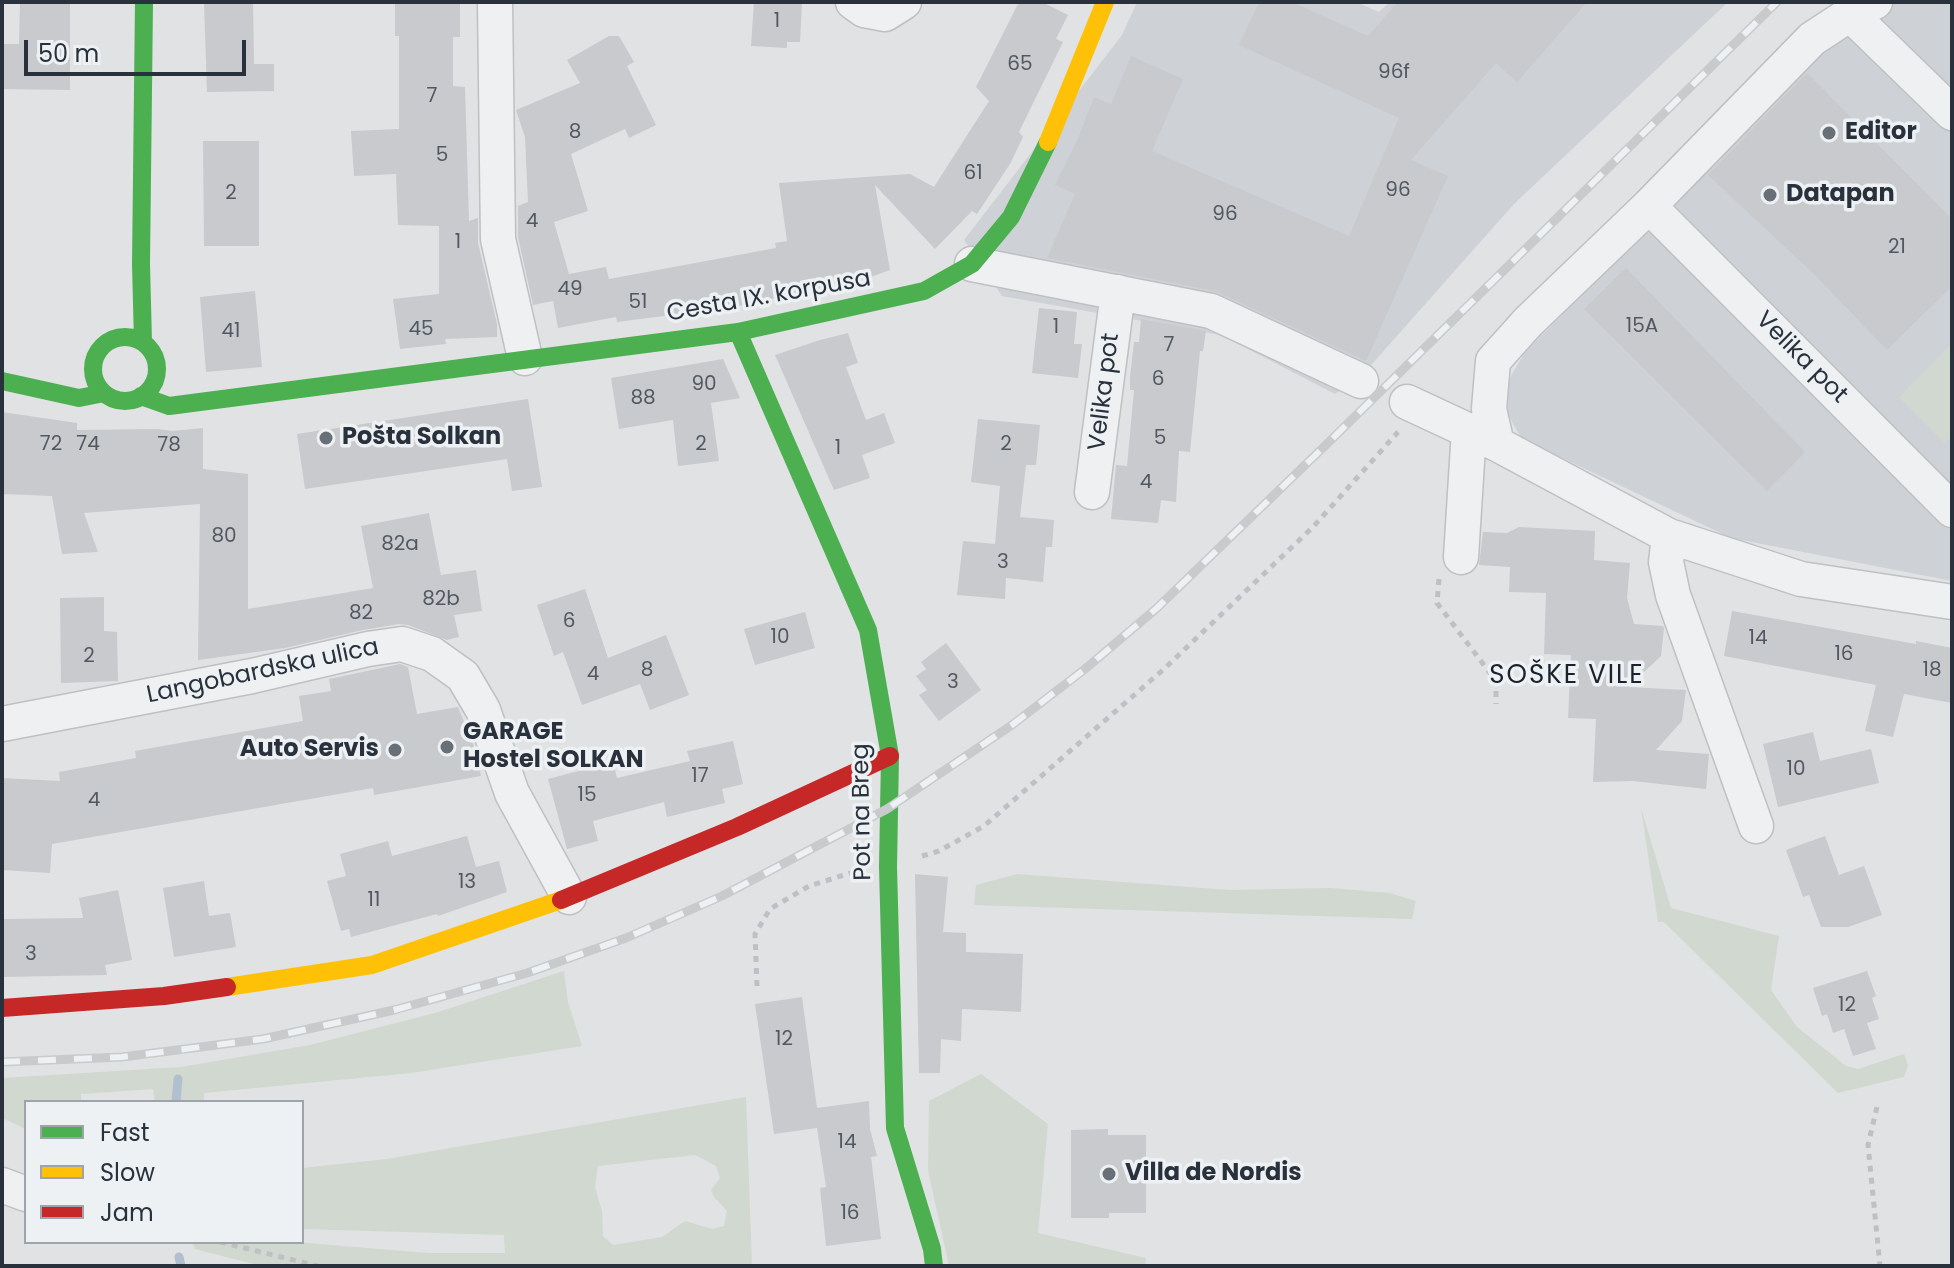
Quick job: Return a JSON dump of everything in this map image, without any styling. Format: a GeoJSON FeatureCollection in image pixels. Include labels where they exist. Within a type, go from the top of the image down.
{"type":"FeatureCollection","features":[{"type":"Feature","properties":{"kind":"street"},"geometry":{"type":"LineString","coordinates":[[143,342],[144,2]]}},
{"type":"Feature","properties":{"kind":"street"},"geometry":{"type":"LineString","coordinates":[[495,2],[498,239],[525,358]]}},
{"type":"Feature","properties":{"kind":"street"},"geometry":{"type":"LineString","coordinates":[[853,2],[864,10],[885,14],[904,2]]}},
{"type":"Feature","properties":{"kind":"street","name":"Cesta IX. korpusa"},"geometry":{"type":"LineString","coordinates":[[8,383],[79,398],[104,393],[123,400],[141,396],[169,406],[738,332],[924,291],[972,264],[1011,217],[1066,104],[1105,2]]}},
{"type":"Feature","properties":{"kind":"street"},"geometry":{"type":"LineString","coordinates":[[1461,557],[1489,409],[1493,361],[1528,322],[1649,206],[1812,39],[1863,8],[1952,113]]}},
{"type":"Feature","properties":{"kind":"street","name":"Velika pot"},"geometry":{"type":"LineString","coordinates":[[1649,206],[1952,510]]}},
{"type":"Feature","properties":{"kind":"street"},"geometry":{"type":"LineString","coordinates":[[114,339],[141,264]]}},
{"type":"Feature","properties":{"kind":"street"},"geometry":{"type":"LineString","coordinates":[[972,264],[1211,311],[1361,381]]}},
{"type":"Feature","properties":{"kind":"street","name":"Velika pot"},"geometry":{"type":"LineString","coordinates":[[1092,492],[1118,292]]}},
{"type":"Feature","properties":{"kind":"street","name":"Pot na Breg"},"geometry":{"type":"LineString","coordinates":[[738,332],[868,630],[890,756],[888,867],[895,1128],[932,1249],[934,1266]]}},
{"type":"Feature","properties":{"kind":"street"},"geometry":{"type":"LineString","coordinates":[[104,393],[94,376],[96,355],[114,339],[134,338],[150,348],[163,370],[141,396]]}},
{"type":"Feature","properties":{"kind":"street"},"geometry":{"type":"LineString","coordinates":[[71,363],[96,355]]}},
{"type":"Feature","properties":{"kind":"street","name":"Cesta IX. korpusa"},"geometry":{"type":"LineString","coordinates":[[8,383],[46,371]]}},
{"type":"Feature","properties":{"kind":"street"},"geometry":{"type":"LineString","coordinates":[[195,385],[227,399]]}},
{"type":"Feature","properties":{"kind":"street"},"geometry":{"type":"LineString","coordinates":[[1414,404],[1483,437],[1669,536],[1801,579],[1945,592]]}},
{"type":"Feature","properties":{"kind":"street"},"geometry":{"type":"LineString","coordinates":[[1669,536],[1666,562],[1673,595],[1756,826]]}},
{"type":"Feature","properties":{"kind":"street","name":"Langobardska ulica"},"geometry":{"type":"LineString","coordinates":[[2,724],[402,644],[432,654],[463,676],[483,710],[512,793],[569,897]]}},
{"type":"Feature","properties":{"kind":"street"},"geometry":{"type":"LineString","coordinates":[[2,1008],[164,996],[372,965],[569,897],[737,827],[890,756]]}},
{"type":"Feature","properties":{"kind":"street"},"geometry":{"type":"LineString","coordinates":[[2,1185],[24,1193]]}},
{"type":"Feature","properties":{"kind":"path"},"geometry":{"type":"LineString","coordinates":[[757,986],[755,934],[770,909],[809,886],[848,873],[888,867],[939,851],[984,826],[1164,669],[1313,527],[1414,404]]}},
{"type":"Feature","properties":{"kind":"path"},"geometry":{"type":"LineString","coordinates":[[1461,557],[1440,573],[1437,603],[1496,681],[1496,704]]}},
{"type":"Feature","properties":{"kind":"path"},"geometry":{"type":"LineString","coordinates":[[1877,1107],[1868,1145],[1880,1266]]}},
{"type":"Feature","properties":{"kind":"path"},"geometry":{"type":"LineString","coordinates":[[228,1244],[318,1266]]}},
{"type":"Feature","properties":{"kind":"shaded area"},"geometry":{"type":"Polygon","coordinates":[[[1137,2],[1356,2],[1379,12],[1390,2],[1728,2],[1514,204],[1365,372],[1335,394],[1221,335],[1002,296],[964,240],[1122,35],[1137,2]]]}},
{"type":"Feature","properties":{"kind":"shaded area"},"geometry":{"type":"Polygon","coordinates":[[[1893,2],[1952,2],[1952,581],[1731,538],[1522,439],[1498,398],[1525,352],[1629,247],[1815,45],[1883,11],[1893,2]]]}},
{"type":"Feature","properties":{"kind":"shaded area"},"geometry":{"type":"Polygon","coordinates":[[[1952,343],[1952,436],[1945,443],[1899,397],[1952,343]]]}},
{"type":"Feature","properties":{"kind":"shaded area"},"geometry":{"type":"Polygon","coordinates":[[[1641,808],[1671,908],[1779,936],[1771,990],[1797,1027],[1846,1066],[1858,1069],[1904,1054],[1908,1065],[1904,1077],[1838,1093],[1664,922],[1658,922],[1641,808]]]}},
{"type":"Feature","properties":{"kind":"shaded area"},"geometry":{"type":"Polygon","coordinates":[[[1017,874],[1229,890],[1331,888],[1390,893],[1416,901],[1412,919],[974,905],[976,885],[1017,874]]]}},
{"type":"Feature","properties":{"kind":"shaded area"},"geometry":{"type":"Polygon","coordinates":[[[564,971],[568,1002],[582,1046],[411,1073],[204,1093],[204,1100],[155,1100],[153,1089],[81,1094],[81,1100],[24,1100],[24,1128],[2,1118],[2,1078],[181,1067],[310,1045],[435,1013],[564,971]]]}},
{"type":"Feature","properties":{"kind":"shaded area"},"geometry":{"type":"Polygon","coordinates":[[[981,1074],[1048,1124],[1038,1233],[1146,1258],[1145,1266],[949,1266],[928,1170],[929,1101],[981,1074]]]}},
{"type":"Feature","properties":{"kind":"shaded area"},"geometry":{"type":"Polygon","coordinates":[[[746,1097],[752,1266],[261,1266],[195,1249],[193,1244],[304,1243],[428,1253],[505,1253],[504,1235],[304,1229],[304,1168],[387,1159],[746,1097]],[[695,1155],[598,1166],[595,1187],[602,1211],[603,1236],[613,1245],[662,1237],[685,1221],[712,1229],[724,1226],[727,1211],[711,1190],[720,1178],[716,1166],[695,1155]]]}},
{"type":"Feature","properties":{"kind":"building"},"geometry":{"type":"Polygon","coordinates":[[[20,2],[70,2],[70,90],[2,89],[2,44],[19,44],[20,2]]]}},
{"type":"Feature","properties":{"kind":"building"},"geometry":{"type":"Polygon","coordinates":[[[204,2],[253,2],[254,64],[274,64],[274,91],[207,92],[204,2]]]}},
{"type":"Feature","properties":{"kind":"building"},"geometry":{"type":"Polygon","coordinates":[[[395,2],[460,2],[460,37],[453,37],[453,86],[465,87],[469,221],[478,218],[478,243],[497,324],[497,337],[445,339],[446,344],[400,349],[393,299],[439,294],[439,226],[398,225],[396,174],[354,176],[351,131],[399,129],[399,36],[395,36],[395,2]]]}},
{"type":"Feature","properties":{"kind":"building"},"geometry":{"type":"Polygon","coordinates":[[[754,2],[802,2],[800,42],[787,42],[787,48],[751,46],[754,2]]]}},
{"type":"Feature","properties":{"kind":"building"},"geometry":{"type":"Polygon","coordinates":[[[1019,2],[1042,2],[1068,15],[1056,39],[1063,42],[1019,132],[1023,137],[1010,164],[977,214],[972,211],[935,249],[875,185],[890,270],[868,278],[734,307],[617,322],[616,317],[558,328],[553,301],[533,305],[518,237],[518,206],[528,202],[525,137],[516,110],[580,83],[567,60],[609,36],[619,36],[634,62],[627,66],[656,125],[629,138],[625,129],[571,154],[588,211],[554,222],[569,274],[606,267],[609,279],[776,248],[775,243],[787,241],[779,183],[910,174],[934,187],[989,101],[976,87],[1019,2]]]}},
{"type":"Feature","properties":{"kind":"building"},"geometry":{"type":"Polygon","coordinates":[[[1259,2],[1292,2],[1368,36],[1398,2],[1587,2],[1517,82],[1496,63],[1411,160],[1448,176],[1366,361],[1215,291],[1047,258],[1075,194],[1055,185],[1094,97],[1111,104],[1131,56],[1183,79],[1152,151],[1349,236],[1399,118],[1239,45],[1259,2]]]}},
{"type":"Feature","properties":{"kind":"building"},"geometry":{"type":"Polygon","coordinates":[[[1807,73],[1952,219],[1952,286],[1887,350],[1815,275],[1708,175],[1807,73]]]}},
{"type":"Feature","properties":{"kind":"building"},"geometry":{"type":"Polygon","coordinates":[[[203,141],[259,141],[259,246],[204,246],[203,141]]]}},
{"type":"Feature","properties":{"kind":"building"},"geometry":{"type":"Polygon","coordinates":[[[1626,268],[1805,452],[1767,491],[1584,309],[1626,268]]]}},
{"type":"Feature","properties":{"kind":"building"},"geometry":{"type":"Polygon","coordinates":[[[255,291],[262,367],[206,372],[200,297],[255,291]]]}},
{"type":"Feature","properties":{"kind":"building"},"geometry":{"type":"Polygon","coordinates":[[[1039,308],[1077,312],[1074,344],[1082,344],[1078,378],[1032,373],[1039,308]]]}},
{"type":"Feature","properties":{"kind":"building"},"geometry":{"type":"Polygon","coordinates":[[[1141,319],[1206,331],[1203,351],[1200,351],[1190,452],[1179,451],[1176,502],[1161,500],[1158,523],[1111,519],[1116,465],[1127,466],[1134,390],[1130,390],[1130,377],[1134,342],[1139,342],[1141,319]]]}},
{"type":"Feature","properties":{"kind":"building"},"geometry":{"type":"Polygon","coordinates":[[[848,333],[858,363],[846,367],[866,420],[884,413],[895,443],[862,455],[870,478],[834,490],[775,355],[848,333]]]}},
{"type":"Feature","properties":{"kind":"building"},"geometry":{"type":"Polygon","coordinates":[[[723,359],[740,398],[711,403],[719,461],[678,466],[673,420],[619,429],[611,378],[723,359]]]}},
{"type":"Feature","properties":{"kind":"building"},"geometry":{"type":"Polygon","coordinates":[[[528,399],[542,487],[512,491],[507,459],[305,489],[297,434],[528,399]]]}},
{"type":"Feature","properties":{"kind":"building"},"geometry":{"type":"Polygon","coordinates":[[[2,412],[77,423],[77,430],[172,431],[203,428],[203,469],[248,474],[248,609],[373,588],[361,526],[429,513],[441,575],[476,570],[482,611],[454,615],[459,637],[447,640],[399,624],[285,648],[198,660],[200,504],[84,513],[98,552],[62,554],[52,496],[2,494],[2,412]]]}},
{"type":"Feature","properties":{"kind":"building"},"geometry":{"type":"Polygon","coordinates":[[[978,419],[1040,425],[1036,465],[1026,465],[1020,517],[1054,520],[1052,547],[1046,547],[1043,582],[1006,578],[1005,599],[957,595],[963,541],[995,544],[1000,486],[971,482],[978,419]]]}},
{"type":"Feature","properties":{"kind":"building"},"geometry":{"type":"Polygon","coordinates":[[[1519,527],[1595,531],[1594,560],[1630,563],[1627,598],[1634,624],[1664,628],[1661,656],[1628,687],[1686,690],[1682,721],[1656,750],[1709,754],[1706,789],[1633,781],[1593,782],[1596,719],[1568,718],[1571,655],[1544,654],[1546,593],[1509,592],[1510,567],[1479,565],[1483,532],[1507,533],[1519,527]]]}},
{"type":"Feature","properties":{"kind":"building"},"geometry":{"type":"Polygon","coordinates":[[[585,589],[608,658],[666,635],[689,695],[650,710],[640,684],[582,705],[563,652],[554,656],[537,605],[585,589]]]}},
{"type":"Feature","properties":{"kind":"building"},"geometry":{"type":"Polygon","coordinates":[[[104,597],[104,631],[117,632],[118,681],[61,683],[60,598],[104,597]]]}},
{"type":"Feature","properties":{"kind":"building"},"geometry":{"type":"Polygon","coordinates":[[[1732,611],[1952,648],[1952,703],[1904,694],[1893,737],[1865,731],[1876,685],[1724,656],[1732,611]]]}},
{"type":"Feature","properties":{"kind":"building"},"geometry":{"type":"Polygon","coordinates":[[[805,612],[815,648],[755,665],[744,629],[805,612]]]}},
{"type":"Feature","properties":{"kind":"building"},"geometry":{"type":"Polygon","coordinates":[[[946,643],[981,690],[939,721],[919,695],[927,690],[916,676],[926,669],[921,662],[946,643]]]}},
{"type":"Feature","properties":{"kind":"building"},"geometry":{"type":"Polygon","coordinates":[[[400,664],[408,667],[417,714],[458,707],[478,756],[481,776],[374,795],[373,788],[52,844],[50,873],[2,870],[2,778],[60,781],[59,772],[136,758],[135,751],[303,721],[299,696],[331,691],[329,679],[400,664]]]}},
{"type":"Feature","properties":{"kind":"building"},"geometry":{"type":"Polygon","coordinates":[[[1813,732],[1820,761],[1871,749],[1879,783],[1778,807],[1763,744],[1813,732]]]}},
{"type":"Feature","properties":{"kind":"building"},"geometry":{"type":"Polygon","coordinates":[[[733,741],[743,784],[722,789],[725,803],[667,817],[664,802],[593,821],[598,841],[567,849],[548,779],[613,762],[617,778],[690,761],[687,751],[733,741]]]}},
{"type":"Feature","properties":{"kind":"building"},"geometry":{"type":"Polygon","coordinates":[[[467,836],[476,867],[499,861],[507,892],[438,916],[351,937],[349,929],[341,931],[327,881],[346,876],[340,854],[388,841],[392,856],[467,836]]]}},
{"type":"Feature","properties":{"kind":"building"},"geometry":{"type":"Polygon","coordinates":[[[1825,836],[1839,875],[1864,866],[1882,915],[1848,927],[1821,927],[1809,895],[1803,897],[1786,850],[1825,836]]]}},
{"type":"Feature","properties":{"kind":"building"},"geometry":{"type":"Polygon","coordinates":[[[915,874],[948,877],[943,932],[966,933],[966,952],[1023,954],[1021,1012],[962,1009],[961,1041],[941,1039],[940,1073],[919,1073],[915,874]]]}},
{"type":"Feature","properties":{"kind":"building"},"geometry":{"type":"Polygon","coordinates":[[[204,881],[209,916],[230,913],[236,947],[174,957],[163,888],[204,881]]]}},
{"type":"Feature","properties":{"kind":"building"},"geometry":{"type":"Polygon","coordinates":[[[118,890],[132,960],[105,965],[107,975],[2,977],[2,919],[83,918],[79,898],[118,890]]]}},
{"type":"Feature","properties":{"kind":"building"},"geometry":{"type":"Polygon","coordinates":[[[1867,971],[1876,996],[1872,998],[1879,1019],[1867,1023],[1876,1049],[1853,1056],[1844,1029],[1833,1033],[1827,1014],[1822,1016],[1813,988],[1867,971]]]}},
{"type":"Feature","properties":{"kind":"building"},"geometry":{"type":"Polygon","coordinates":[[[802,997],[817,1108],[869,1101],[870,1129],[877,1156],[871,1157],[881,1239],[826,1246],[820,1188],[826,1187],[817,1128],[774,1134],[755,1004],[802,997]]]}},
{"type":"Feature","properties":{"kind":"building","name":"Villa de Nordis"},"geometry":{"type":"Polygon","coordinates":[[[1108,1129],[1108,1135],[1146,1135],[1146,1213],[1109,1213],[1109,1218],[1071,1218],[1071,1130],[1108,1129]]]}},
{"type":"Feature","properties":{"kind":"waterway"},"geometry":{"type":"LineString","coordinates":[[176,1100],[178,1079]]}},
{"type":"Feature","properties":{"kind":"waterway"},"geometry":{"type":"LineString","coordinates":[[179,1257],[181,1266]]}},
{"type":"Feature","properties":{"kind":"railway"},"geometry":{"type":"LineString","coordinates":[[2,1062],[122,1057],[263,1039],[394,1010],[527,973],[626,938],[722,896],[887,809],[1012,725],[1157,608],[1777,2]]}},
{"type":"Feature","properties":{"kind":"traffic: fast"},"geometry":{"type":"LineString","coordinates":[[143,342],[144,2]]}},
{"type":"Feature","properties":{"kind":"traffic: fast"},"geometry":{"type":"LineString","coordinates":[[141,396],[169,406],[738,332],[924,291],[972,264],[1011,217],[1048,142]]}},
{"type":"Feature","properties":{"kind":"traffic: fast"},"geometry":{"type":"LineString","coordinates":[[738,332],[868,630],[890,756],[888,867],[895,1128],[932,1249],[934,1266]]}},
{"type":"Feature","properties":{"kind":"traffic: fast"},"geometry":{"type":"LineString","coordinates":[[125,337],[143,343],[151,351],[157,369],[151,387],[143,395],[125,401],[107,395],[99,387],[93,369],[99,351],[107,343],[125,337]]}},
{"type":"Feature","properties":{"kind":"traffic: fast"},"geometry":{"type":"LineString","coordinates":[[2,381],[79,398],[104,393]]}},
{"type":"Feature","properties":{"kind":"traffic: slow"},"geometry":{"type":"LineString","coordinates":[[1048,142],[1105,2]]}},
{"type":"Feature","properties":{"kind":"traffic: slow"},"geometry":{"type":"LineString","coordinates":[[227,987],[372,965],[561,900]]}},
{"type":"Feature","properties":{"kind":"traffic: jam"},"geometry":{"type":"LineString","coordinates":[[561,900],[737,827],[890,756]]}},
{"type":"Feature","properties":{"kind":"traffic: jam"},"geometry":{"type":"LineString","coordinates":[[2,1008],[164,996],[227,987]]}},
{"type":"Feature","properties":{"kind":"place","name":"Editor"},"geometry":{"type":"Point","coordinates":[1829,133]}},
{"type":"Feature","properties":{"kind":"place","name":"Datapan"},"geometry":{"type":"Point","coordinates":[1770,195]}},
{"type":"Feature","properties":{"kind":"place","name":"Pošta Solkan"},"geometry":{"type":"Point","coordinates":[326,438]}},
{"type":"Feature","properties":{"kind":"place","name":"GARAGE Hostel SOLKAN"},"geometry":{"type":"Point","coordinates":[447,747]}},
{"type":"Feature","properties":{"kind":"place","name":"Auto Servis"},"geometry":{"type":"Point","coordinates":[395,750]}},
{"type":"Feature","properties":{"kind":"place","name":"Villa de Nordis"},"geometry":{"type":"Point","coordinates":[1109,1174]}},
{"type":"Feature","properties":{"kind":"district","name":"SOŠKE VILE"},"geometry":{"type":"Point","coordinates":[1567,676]}}]}
